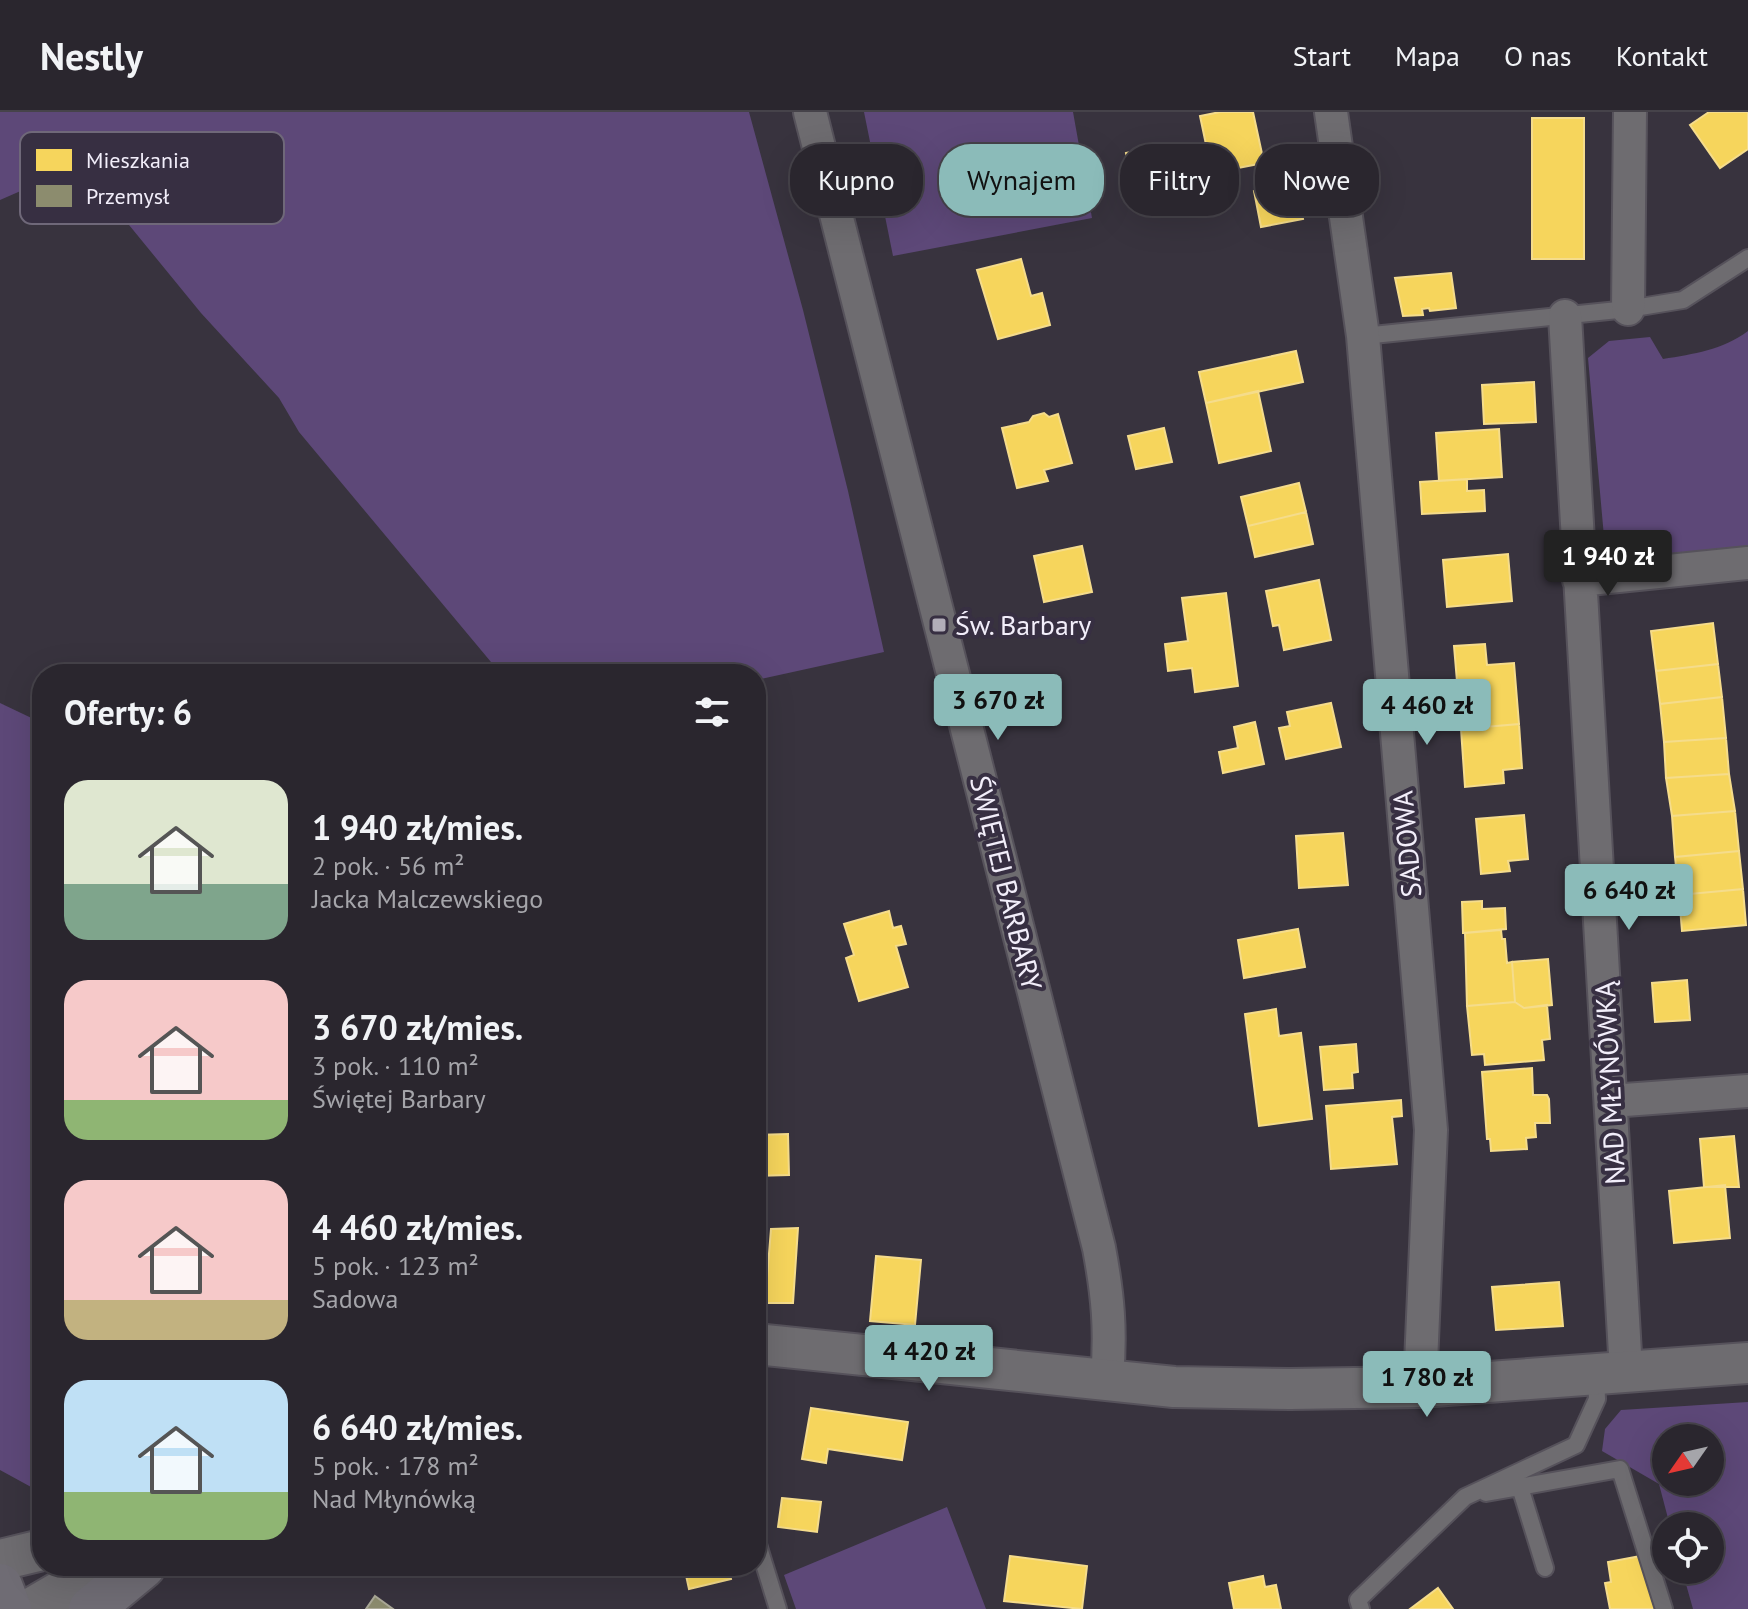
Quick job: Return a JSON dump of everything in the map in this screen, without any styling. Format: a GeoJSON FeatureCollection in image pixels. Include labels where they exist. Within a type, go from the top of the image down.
{"type":"FeatureCollection","features":[{"type":"Feature","properties":{"kind":"main road"},"geometry":{"type":"LineString","coordinates":[[91,1609],[131,1576]]}},
{"type":"Feature","properties":{"kind":"main road"},"geometry":{"type":"LineString","coordinates":[[0,1586],[9,1609]]}},
{"type":"Feature","properties":{"kind":"street","name":"ŚWIĘTEJ BARBARY"},"geometry":{"type":"LineString","coordinates":[[810,112],[1099,1248],[1108,1298],[1110,1333],[1107,1378]]}},
{"type":"Feature","properties":{"kind":"street","name":"SADOWA"},"geometry":{"type":"LineString","coordinates":[[1331,112],[1363,336],[1431,1130],[1420,1387]]}},
{"type":"Feature","properties":{"kind":"street"},"geometry":{"type":"LineString","coordinates":[[1628,309],[1630,112]]}},
{"type":"Feature","properties":{"kind":"street","name":"NAD MŁYNÓWKĄ"},"geometry":{"type":"LineString","coordinates":[[1565,316],[1611,1101],[1611,1372]]}},
{"type":"Feature","properties":{"kind":"street"},"geometry":{"type":"LineString","coordinates":[[1579,580],[1748,563]]}},
{"type":"Feature","properties":{"kind":"street"},"geometry":{"type":"LineString","coordinates":[[1611,1101],[1748,1091]]}},
{"type":"Feature","properties":{"kind":"street"},"geometry":{"type":"LineString","coordinates":[[766,1345],[1174,1387],[1420,1387],[1748,1363]]}},
{"type":"Feature","properties":{"kind":"street"},"geometry":{"type":"LineString","coordinates":[[0,1560],[32,1552]]}},
{"type":"Feature","properties":{"kind":"street"},"geometry":{"type":"LineString","coordinates":[[30,1609],[87,1576]]}},
{"type":"Feature","properties":{"kind":"lane"},"geometry":{"type":"LineString","coordinates":[[1363,336],[1628,309],[1683,300],[1748,258]]}},
{"type":"Feature","properties":{"kind":"lane"},"geometry":{"type":"LineString","coordinates":[[1568,1478],[1576,1445],[1611,1372]]}},
{"type":"Feature","properties":{"kind":"lane"},"geometry":{"type":"LineString","coordinates":[[1361,1609],[1358,1600],[1465,1497],[1576,1445]]}},
{"type":"Feature","properties":{"kind":"lane"},"geometry":{"type":"LineString","coordinates":[[1465,1497],[1620,1469],[1664,1609]]}},
{"type":"Feature","properties":{"kind":"lane"},"geometry":{"type":"LineString","coordinates":[[1520,1487],[1545,1568]]}},
{"type":"Feature","properties":{"kind":"lane"},"geometry":{"type":"LineString","coordinates":[[766,1570],[778,1609]]}},
{"type":"Feature","properties":{"kind":"shaded area"},"geometry":{"type":"Polygon","coordinates":[[[0,112],[749,112],[803,310],[884,652],[766,678],[766,664],[493,664],[299,432],[279,398],[201,313],[128,224],[284,224],[284,132],[20,132],[20,191],[0,200],[0,112]]]}},
{"type":"Feature","properties":{"kind":"shaded area"},"geometry":{"type":"Polygon","coordinates":[[[864,112],[1073,112],[1079,144],[939,144],[939,216],[1092,218],[893,256],[885,216],[923,216],[923,144],[870,144],[864,112]]]}},
{"type":"Feature","properties":{"kind":"shaded area"},"geometry":{"type":"Polygon","coordinates":[[[1748,331],[1748,549],[1626,559],[1624,551],[1605,548],[1588,358],[1609,341],[1650,337],[1663,359],[1718,347],[1748,331]]]}},
{"type":"Feature","properties":{"kind":"shaded area"},"geometry":{"type":"Polygon","coordinates":[[[0,703],[32,718],[32,1488],[0,1470],[0,703]]]}},
{"type":"Feature","properties":{"kind":"shaded area"},"geometry":{"type":"Polygon","coordinates":[[[1748,1402],[1748,1609],[1693,1609],[1686,1584],[1724,1584],[1724,1512],[1666,1512],[1662,1496],[1724,1496],[1724,1424],[1652,1424],[1652,1480],[1602,1451],[1605,1429],[1621,1410],[1748,1402]]]}},
{"type":"Feature","properties":{"kind":"shaded area"},"geometry":{"type":"Polygon","coordinates":[[[947,1507],[986,1609],[796,1609],[784,1575],[947,1507]]]}},
{"type":"Feature","properties":{"kind":"building: Mieszkania"},"geometry":{"type":"Polygon","coordinates":[[[1220,112],[1253,112],[1260,144],[1255,144],[1255,165],[1239,168],[1239,144],[1206,144],[1200,116],[1220,112]]]}},
{"type":"Feature","properties":{"kind":"building: Mieszkania"},"geometry":{"type":"Polygon","coordinates":[[[1709,112],[1748,112],[1748,149],[1720,168],[1690,125],[1709,112]]]}},
{"type":"Feature","properties":{"kind":"building: Mieszkania"},"geometry":{"type":"Polygon","coordinates":[[[1532,118],[1584,118],[1584,259],[1532,259],[1532,118]]]}},
{"type":"Feature","properties":{"kind":"building: Mieszkania"},"geometry":{"type":"Polygon","coordinates":[[[1259,216],[1302,216],[1303,219],[1261,227],[1259,216]]]}},
{"type":"Feature","properties":{"kind":"building: Mieszkania"},"geometry":{"type":"Polygon","coordinates":[[[1021,259],[1031,296],[1042,293],[1050,325],[998,339],[977,270],[1021,259]]]}},
{"type":"Feature","properties":{"kind":"building: Mieszkania"},"geometry":{"type":"Polygon","coordinates":[[[1451,273],[1456,308],[1422,309],[1423,315],[1403,316],[1395,278],[1451,273]]]}},
{"type":"Feature","properties":{"kind":"building: Mieszkania"},"geometry":{"type":"Polygon","coordinates":[[[1296,351],[1303,382],[1206,403],[1199,372],[1296,351]]]}},
{"type":"Feature","properties":{"kind":"building: Mieszkania"},"geometry":{"type":"Polygon","coordinates":[[[1534,382],[1536,422],[1484,424],[1482,385],[1534,382]]]}},
{"type":"Feature","properties":{"kind":"building: Mieszkania"},"geometry":{"type":"Polygon","coordinates":[[[1258,391],[1271,451],[1219,463],[1206,403],[1258,391]]]}},
{"type":"Feature","properties":{"kind":"building: Mieszkania"},"geometry":{"type":"Polygon","coordinates":[[[1044,413],[1049,417],[1058,414],[1072,463],[1044,470],[1048,481],[1017,488],[1002,428],[1029,422],[1033,416],[1044,413]]]}},
{"type":"Feature","properties":{"kind":"building: Mieszkania"},"geometry":{"type":"Polygon","coordinates":[[[1164,428],[1172,462],[1136,469],[1128,436],[1164,428]]]}},
{"type":"Feature","properties":{"kind":"building: Mieszkania"},"geometry":{"type":"Polygon","coordinates":[[[1499,429],[1502,477],[1439,481],[1436,433],[1499,429]]]}},
{"type":"Feature","properties":{"kind":"building: Mieszkania"},"geometry":{"type":"Polygon","coordinates":[[[1467,479],[1467,491],[1484,490],[1485,511],[1422,514],[1420,482],[1467,479]]]}},
{"type":"Feature","properties":{"kind":"building: Mieszkania"},"geometry":{"type":"Polygon","coordinates":[[[1299,483],[1306,512],[1248,526],[1241,497],[1299,483]]]}},
{"type":"Feature","properties":{"kind":"building: Mieszkania"},"geometry":{"type":"Polygon","coordinates":[[[1306,512],[1313,544],[1255,557],[1248,526],[1306,512]]]}},
{"type":"Feature","properties":{"kind":"building: Mieszkania"},"geometry":{"type":"Polygon","coordinates":[[[1082,546],[1092,592],[1044,602],[1034,556],[1082,546]]]}},
{"type":"Feature","properties":{"kind":"building: Mieszkania"},"geometry":{"type":"Polygon","coordinates":[[[1508,554],[1512,601],[1447,607],[1443,560],[1508,554]]]}},
{"type":"Feature","properties":{"kind":"building: Mieszkania"},"geometry":{"type":"Polygon","coordinates":[[[1319,580],[1331,640],[1284,650],[1279,625],[1273,626],[1266,591],[1319,580]]]}},
{"type":"Feature","properties":{"kind":"building: Mieszkania"},"geometry":{"type":"Polygon","coordinates":[[[1226,593],[1238,686],[1195,692],[1192,668],[1168,671],[1165,644],[1188,641],[1182,598],[1226,593]]]}},
{"type":"Feature","properties":{"kind":"building: Mieszkania"},"geometry":{"type":"Polygon","coordinates":[[[1713,623],[1718,664],[1656,671],[1651,631],[1713,623]]]}},
{"type":"Feature","properties":{"kind":"building: Mieszkania"},"geometry":{"type":"Polygon","coordinates":[[[1485,644],[1487,665],[1514,663],[1519,724],[1461,729],[1454,646],[1485,644]]]}},
{"type":"Feature","properties":{"kind":"building: Mieszkania"},"geometry":{"type":"Polygon","coordinates":[[[1718,664],[1722,697],[1660,704],[1656,671],[1718,664]]]}},
{"type":"Feature","properties":{"kind":"building: Mieszkania"},"geometry":{"type":"Polygon","coordinates":[[[1722,697],[1726,738],[1664,742],[1660,704],[1722,697]]]}},
{"type":"Feature","properties":{"kind":"building: Mieszkania"},"geometry":{"type":"Polygon","coordinates":[[[1331,703],[1341,747],[1286,759],[1279,728],[1290,726],[1287,712],[1331,703]]]}},
{"type":"Feature","properties":{"kind":"building: Mieszkania"},"geometry":{"type":"Polygon","coordinates":[[[1255,722],[1264,764],[1223,773],[1219,752],[1238,748],[1234,727],[1255,722]]]}},
{"type":"Feature","properties":{"kind":"building: Mieszkania"},"geometry":{"type":"Polygon","coordinates":[[[1519,724],[1522,768],[1503,770],[1504,783],[1465,787],[1461,729],[1519,724]]]}},
{"type":"Feature","properties":{"kind":"building: Mieszkania"},"geometry":{"type":"Polygon","coordinates":[[[1726,738],[1729,774],[1666,778],[1664,742],[1726,738]]]}},
{"type":"Feature","properties":{"kind":"building: Mieszkania"},"geometry":{"type":"Polygon","coordinates":[[[1729,774],[1735,811],[1672,816],[1666,778],[1729,774]]]}},
{"type":"Feature","properties":{"kind":"building: Mieszkania"},"geometry":{"type":"Polygon","coordinates":[[[1735,811],[1739,851],[1675,857],[1672,816],[1735,811]]]}},
{"type":"Feature","properties":{"kind":"building: Mieszkania"},"geometry":{"type":"Polygon","coordinates":[[[1524,815],[1528,859],[1508,861],[1510,871],[1481,874],[1476,819],[1524,815]]]}},
{"type":"Feature","properties":{"kind":"building: Mieszkania"},"geometry":{"type":"Polygon","coordinates":[[[1343,833],[1348,885],[1299,888],[1296,836],[1343,833]]]}},
{"type":"Feature","properties":{"kind":"building: Mieszkania"},"geometry":{"type":"Polygon","coordinates":[[[1739,851],[1743,889],[1679,895],[1675,857],[1739,851]]]}},
{"type":"Feature","properties":{"kind":"building: Mieszkania"},"geometry":{"type":"Polygon","coordinates":[[[1743,889],[1746,925],[1682,931],[1679,895],[1743,889]]]}},
{"type":"Feature","properties":{"kind":"building: Mieszkania"},"geometry":{"type":"Polygon","coordinates":[[[1482,901],[1482,909],[1505,908],[1506,929],[1463,933],[1462,902],[1482,901]]]}},
{"type":"Feature","properties":{"kind":"building: Mieszkania"},"geometry":{"type":"Polygon","coordinates":[[[889,911],[893,928],[901,926],[906,944],[896,946],[908,987],[859,1001],[846,958],[854,955],[844,924],[889,911]]]}},
{"type":"Feature","properties":{"kind":"building: Mieszkania"},"geometry":{"type":"Polygon","coordinates":[[[1298,929],[1305,967],[1244,978],[1238,940],[1298,929]]]}},
{"type":"Feature","properties":{"kind":"building: Mieszkania"},"geometry":{"type":"Polygon","coordinates":[[[1501,930],[1507,963],[1512,962],[1515,1002],[1467,1006],[1465,933],[1501,930]]]}},
{"type":"Feature","properties":{"kind":"building: Mieszkania"},"geometry":{"type":"Polygon","coordinates":[[[1548,959],[1552,1005],[1524,1008],[1515,1002],[1512,962],[1548,959]]]}},
{"type":"Feature","properties":{"kind":"building: Mieszkania"},"geometry":{"type":"Polygon","coordinates":[[[1687,980],[1690,1020],[1655,1022],[1652,983],[1687,980]]]}},
{"type":"Feature","properties":{"kind":"building: Mieszkania"},"geometry":{"type":"Polygon","coordinates":[[[1515,1002],[1524,1008],[1547,1005],[1550,1039],[1542,1040],[1544,1060],[1485,1065],[1484,1054],[1472,1055],[1467,1006],[1515,1002]]]}},
{"type":"Feature","properties":{"kind":"building: Mieszkania"},"geometry":{"type":"Polygon","coordinates":[[[1276,1009],[1279,1036],[1301,1033],[1312,1119],[1259,1126],[1245,1014],[1276,1009]]]}},
{"type":"Feature","properties":{"kind":"building: Mieszkania"},"geometry":{"type":"Polygon","coordinates":[[[1356,1044],[1358,1072],[1352,1073],[1353,1088],[1324,1090],[1320,1047],[1356,1044]]]}},
{"type":"Feature","properties":{"kind":"building: Mieszkania"},"geometry":{"type":"Polygon","coordinates":[[[1532,1068],[1533,1095],[1547,1095],[1550,1123],[1535,1123],[1536,1137],[1526,1138],[1527,1149],[1491,1151],[1490,1139],[1487,1139],[1482,1072],[1532,1068]]]}},
{"type":"Feature","properties":{"kind":"building: Mieszkania"},"geometry":{"type":"Polygon","coordinates":[[[1401,1100],[1402,1116],[1392,1117],[1397,1164],[1331,1169],[1326,1106],[1401,1100]]]}},
{"type":"Feature","properties":{"kind":"building: Mieszkania"},"geometry":{"type":"Polygon","coordinates":[[[788,1134],[789,1175],[766,1176],[766,1135],[788,1134]]]}},
{"type":"Feature","properties":{"kind":"building: Mieszkania"},"geometry":{"type":"Polygon","coordinates":[[[1734,1136],[1739,1187],[1704,1187],[1700,1139],[1734,1136]]]}},
{"type":"Feature","properties":{"kind":"building: Mieszkania"},"geometry":{"type":"Polygon","coordinates":[[[1725,1185],[1730,1238],[1674,1243],[1669,1191],[1725,1185]]]}},
{"type":"Feature","properties":{"kind":"building: Mieszkania"},"geometry":{"type":"Polygon","coordinates":[[[798,1228],[793,1303],[766,1303],[771,1229],[798,1228]]]}},
{"type":"Feature","properties":{"kind":"building: Mieszkania"},"geometry":{"type":"Polygon","coordinates":[[[876,1256],[921,1260],[915,1325],[870,1321],[876,1256]]]}},
{"type":"Feature","properties":{"kind":"building: Mieszkania"},"geometry":{"type":"Polygon","coordinates":[[[1559,1282],[1563,1326],[1496,1330],[1492,1287],[1559,1282]]]}},
{"type":"Feature","properties":{"kind":"building: Mieszkania"},"geometry":{"type":"Polygon","coordinates":[[[811,1408],[908,1422],[902,1460],[828,1449],[826,1463],[802,1459],[811,1408]]]}},
{"type":"Feature","properties":{"kind":"building: Mieszkania"},"geometry":{"type":"Polygon","coordinates":[[[782,1498],[821,1502],[817,1532],[778,1527],[782,1498]]]}},
{"type":"Feature","properties":{"kind":"building: Mieszkania"},"geometry":{"type":"Polygon","coordinates":[[[1646,1555],[1656,1609],[1610,1609],[1605,1583],[1611,1582],[1608,1562],[1646,1555]]]}},
{"type":"Feature","properties":{"kind":"building: Mieszkania"},"geometry":{"type":"Polygon","coordinates":[[[1010,1556],[1087,1566],[1082,1609],[1004,1601],[1010,1556]]]}},
{"type":"Feature","properties":{"kind":"building: Mieszkania"},"geometry":{"type":"Polygon","coordinates":[[[686,1576],[730,1576],[731,1579],[689,1589],[686,1576]]]}},
{"type":"Feature","properties":{"kind":"building: Mieszkania"},"geometry":{"type":"Polygon","coordinates":[[[1263,1576],[1265,1587],[1276,1585],[1281,1609],[1234,1609],[1229,1583],[1263,1576]]]}},
{"type":"Feature","properties":{"kind":"building: Mieszkania"},"geometry":{"type":"Polygon","coordinates":[[[1438,1588],[1453,1609],[1410,1609],[1438,1588]]]}},
{"type":"Feature","properties":{"kind":"building: Przemysł"},"geometry":{"type":"Polygon","coordinates":[[[375,1596],[393,1609],[366,1609],[375,1596]]]}},
{"type":"Feature","properties":{"kind":"place","name":"Św. Barbary"},"geometry":{"type":"Point","coordinates":[939,625]}}]}
